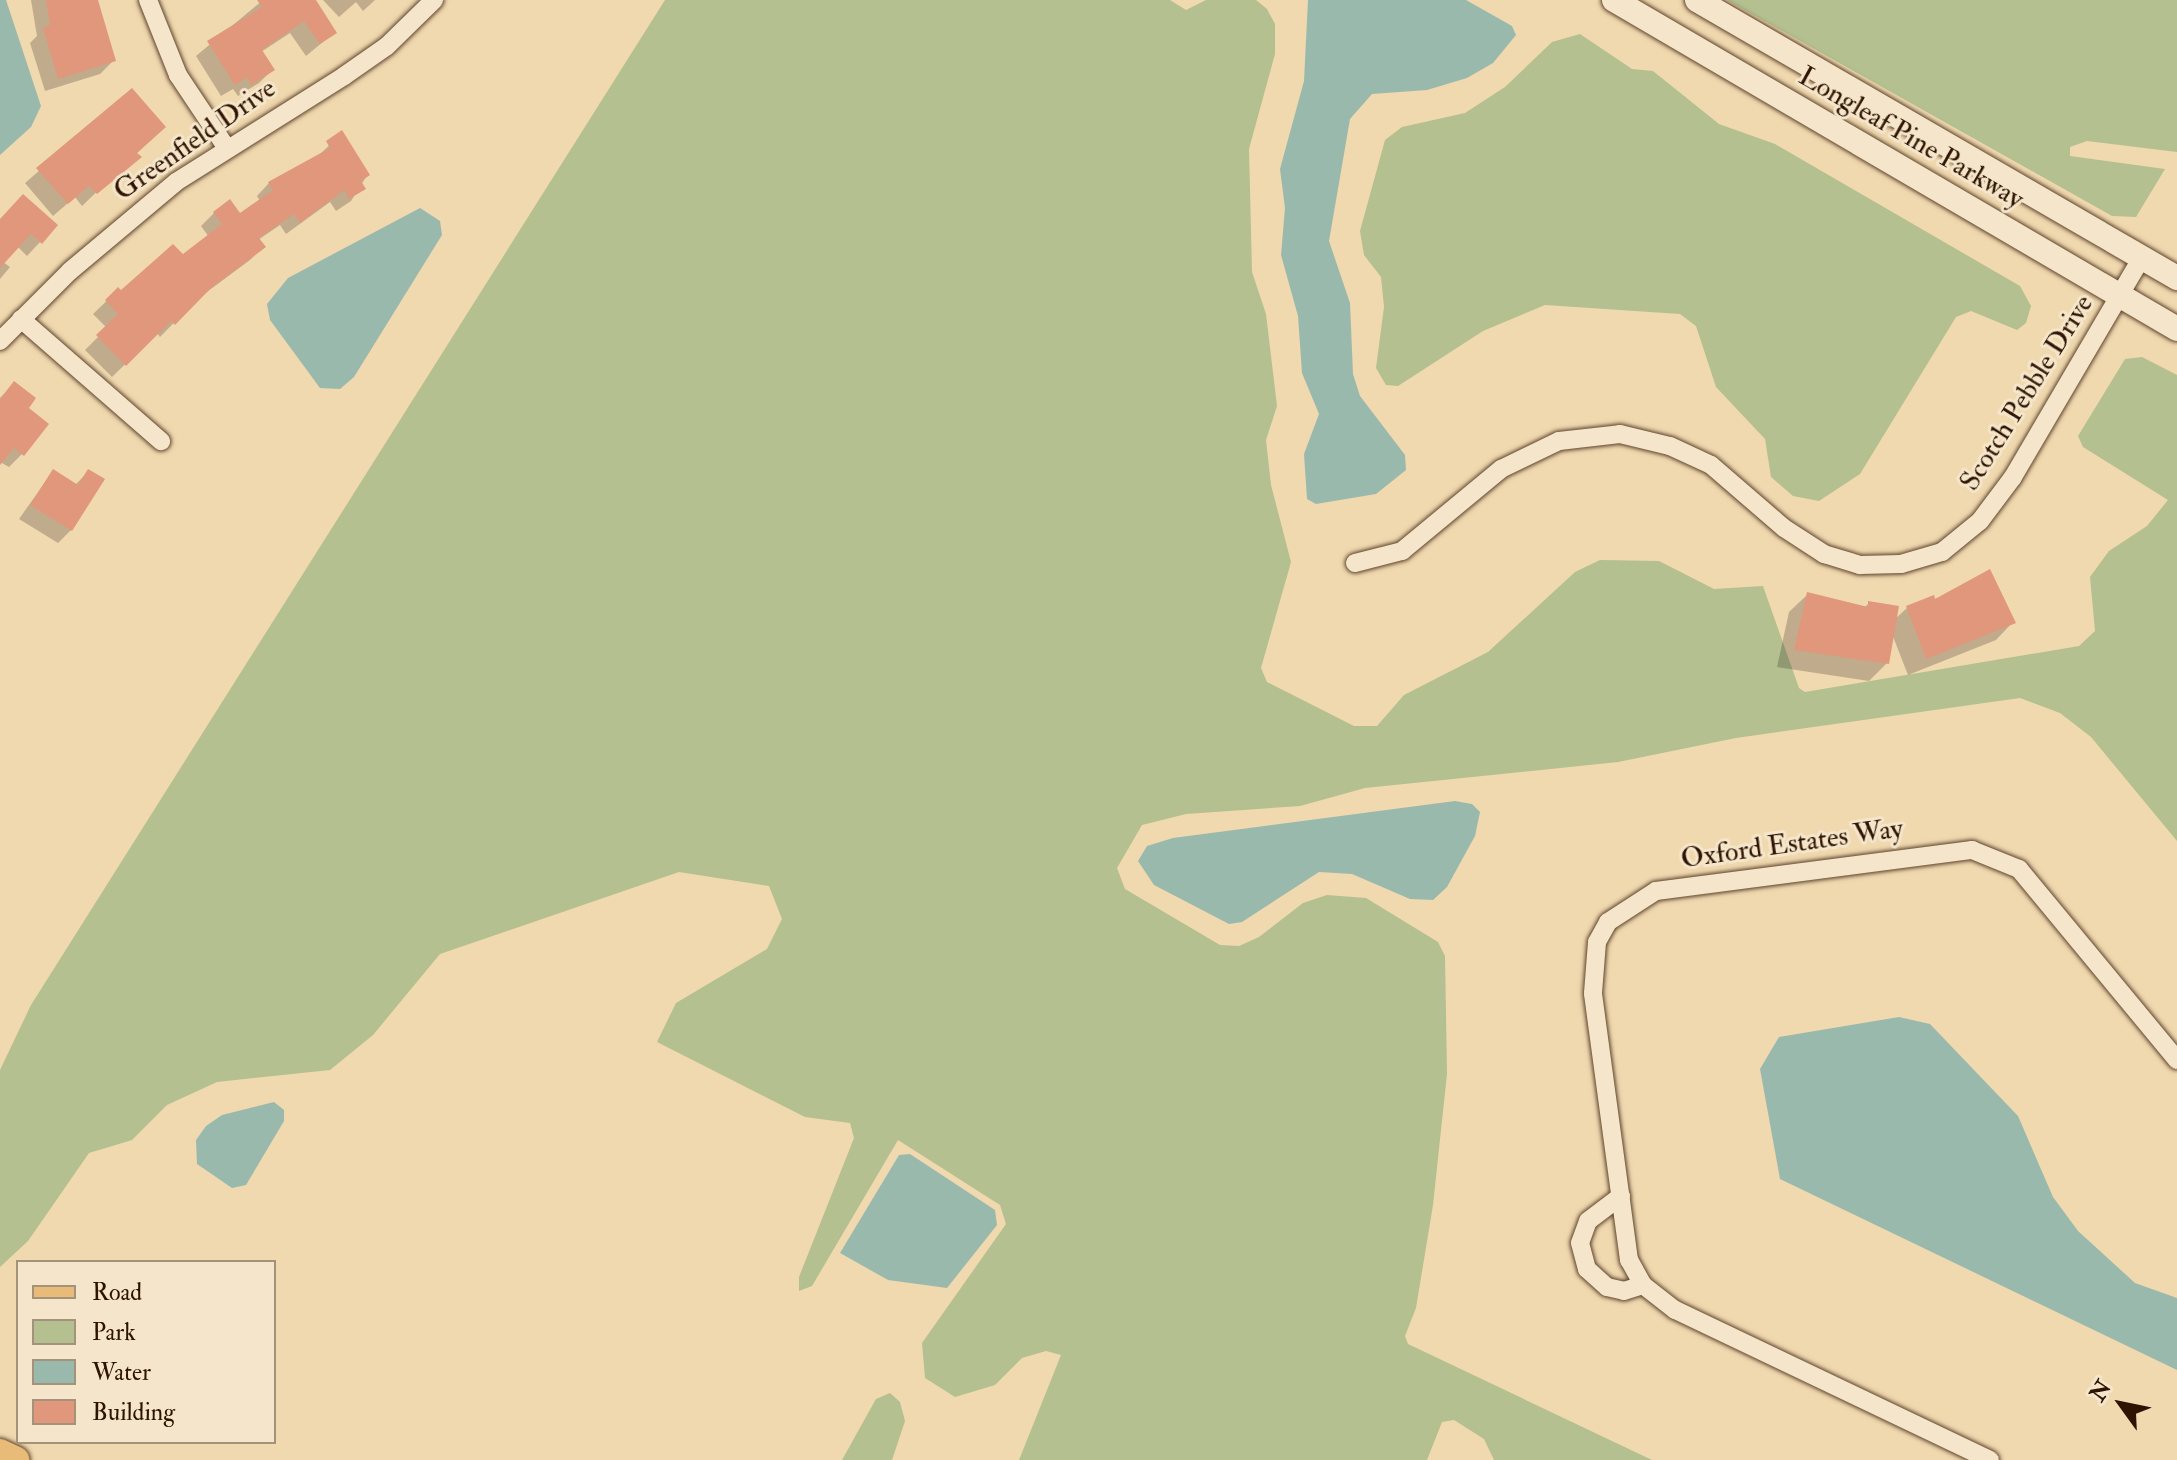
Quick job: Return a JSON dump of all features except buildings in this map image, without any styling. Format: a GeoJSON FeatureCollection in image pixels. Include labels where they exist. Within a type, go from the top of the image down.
{"type":"FeatureCollection","features":[{"type":"Feature","properties":{"kind":"main road","name":"Longleaf Pine Parkway"},"geometry":{"type":"LineString","coordinates":[[1614,0],[2177,329]]}},
{"type":"Feature","properties":{"kind":"main road","name":"Longleaf Pine Parkway"},"geometry":{"type":"LineString","coordinates":[[1697,0],[2177,278]]}},
{"type":"Feature","properties":{"kind":"main road"},"geometry":{"type":"LineString","coordinates":[[0,1453],[15,1460]]}},
{"type":"Feature","properties":{"kind":"street"},"geometry":{"type":"LineString","coordinates":[[148,0],[178,75],[226,147]]}},
{"type":"Feature","properties":{"kind":"street","name":"Greenfield Drive"},"geometry":{"type":"LineString","coordinates":[[0,341],[122,225],[226,147],[344,76],[387,46],[434,0]]}},
{"type":"Feature","properties":{"kind":"street","name":"Scotch Pebble Drive"},"geometry":{"type":"LineString","coordinates":[[1355,563],[1402,551],[1501,469],[1559,441],[1620,434],[1670,446],[1711,465],[1784,528],[1824,554],[1860,565],[1901,564],[1942,552],[1980,521],[2013,477],[2142,257]]}},
{"type":"Feature","properties":{"kind":"street"},"geometry":{"type":"LineString","coordinates":[[21,319],[161,441]]}},
{"type":"Feature","properties":{"kind":"street","name":"Oxford Estates Way"},"geometry":{"type":"LineString","coordinates":[[1990,1460],[1675,1310],[1643,1285],[1629,1260],[1591,973],[1597,942],[1608,922],[1656,891],[1947,850],[1997,857],[2019,869],[2177,1060]]}},
{"type":"Feature","properties":{"kind":"street"},"geometry":{"type":"LineString","coordinates":[[1621,1196],[1588,1221],[1580,1243],[1587,1269],[1607,1287],[1624,1291],[1643,1285]]}},
{"type":"Feature","properties":{"kind":"green space"},"geometry":{"type":"Polygon","coordinates":[[[665,0],[1170,0],[1186,10],[1206,0],[1256,0],[1267,9],[1275,24],[1275,54],[1249,149],[1252,272],[1266,314],[1277,406],[1266,440],[1271,485],[1291,562],[1261,668],[1267,682],[1354,726],[1377,726],[1404,695],[1488,652],[1575,572],[1600,560],[1659,561],[1714,589],[1763,586],[1799,688],[1805,692],[2079,646],[2095,631],[2090,577],[2109,551],[2147,526],[2168,500],[2083,447],[2078,436],[2125,359],[2142,357],[2177,375],[2177,841],[2091,737],[2060,713],[2020,698],[1736,738],[1618,762],[1365,788],[1300,806],[1186,814],[1142,825],[1117,868],[1125,889],[1220,945],[1239,946],[1259,937],[1303,903],[1327,895],[1366,898],[1438,942],[1445,956],[1447,1074],[1433,1205],[1416,1308],[1405,1336],[1408,1344],[1652,1460],[1494,1460],[1484,1439],[1454,1420],[1442,1422],[1427,1460],[1019,1460],[1061,1355],[1046,1351],[1022,1358],[995,1385],[955,1397],[925,1378],[922,1343],[1006,1224],[1000,1205],[898,1140],[812,1286],[799,1291],[799,1277],[854,1138],[850,1123],[805,1117],[657,1042],[676,1003],[767,949],[782,919],[769,886],[679,872],[440,954],[373,1035],[330,1070],[217,1082],[167,1105],[132,1140],[89,1153],[28,1241],[0,1267],[0,1070],[31,1005],[665,0]]]}},
{"type":"Feature","properties":{"kind":"green space"},"geometry":{"type":"Polygon","coordinates":[[[1727,0],[2177,0],[2177,152],[2087,141],[2070,147],[2070,156],[2165,169],[2136,217],[2112,216],[1727,0]]]}},
{"type":"Feature","properties":{"kind":"green space"},"geometry":{"type":"Polygon","coordinates":[[[1580,34],[1632,69],[1653,71],[1719,124],[1775,144],[2020,286],[2031,306],[2026,323],[2017,330],[1971,311],[1956,317],[1860,474],[1819,501],[1793,496],[1771,477],[1765,439],[1716,387],[1696,326],[1680,314],[1545,305],[1483,331],[1398,386],[1386,385],[1376,368],[1384,307],[1381,277],[1364,255],[1360,231],[1385,140],[1402,127],[1465,113],[1505,87],[1552,42],[1580,34]]]}},
{"type":"Feature","properties":{"kind":"green space"},"geometry":{"type":"Polygon","coordinates":[[[890,1393],[900,1402],[905,1421],[892,1460],[842,1460],[876,1399],[890,1393]]]}},
{"type":"Feature","properties":{"kind":"water"},"geometry":{"type":"Polygon","coordinates":[[[0,0],[6,0],[41,106],[31,127],[0,155],[0,0]]]}},
{"type":"Feature","properties":{"kind":"water"},"geometry":{"type":"Polygon","coordinates":[[[1308,0],[1466,0],[1512,26],[1516,35],[1493,63],[1467,78],[1427,90],[1372,94],[1350,119],[1329,241],[1350,303],[1353,374],[1360,396],[1405,455],[1406,470],[1376,494],[1316,504],[1307,499],[1304,454],[1319,414],[1302,373],[1298,316],[1281,255],[1285,208],[1280,169],[1304,81],[1308,0]]]}},
{"type":"Feature","properties":{"kind":"water"},"geometry":{"type":"Polygon","coordinates":[[[420,208],[440,221],[442,235],[354,377],[340,389],[320,388],[270,320],[267,304],[288,278],[420,208]]]}},
{"type":"Feature","properties":{"kind":"water"},"geometry":{"type":"Polygon","coordinates":[[[1455,801],[1472,804],[1480,812],[1475,836],[1447,887],[1433,900],[1410,899],[1352,874],[1319,872],[1242,922],[1229,924],[1154,885],[1138,861],[1147,846],[1173,838],[1455,801]]]}},
{"type":"Feature","properties":{"kind":"water"},"geometry":{"type":"Polygon","coordinates":[[[1899,1017],[1930,1024],[2018,1116],[2053,1197],[2078,1231],[2135,1283],[2177,1298],[2177,1370],[1780,1179],[1760,1069],[1779,1037],[1899,1017]]]}},
{"type":"Feature","properties":{"kind":"water"},"geometry":{"type":"Polygon","coordinates":[[[274,1102],[284,1110],[284,1121],[246,1185],[232,1188],[197,1164],[196,1140],[206,1126],[222,1115],[274,1102]]]}},
{"type":"Feature","properties":{"kind":"water"},"geometry":{"type":"Polygon","coordinates":[[[910,1154],[995,1210],[997,1225],[947,1288],[888,1280],[840,1253],[899,1155],[910,1154]]]}}]}
